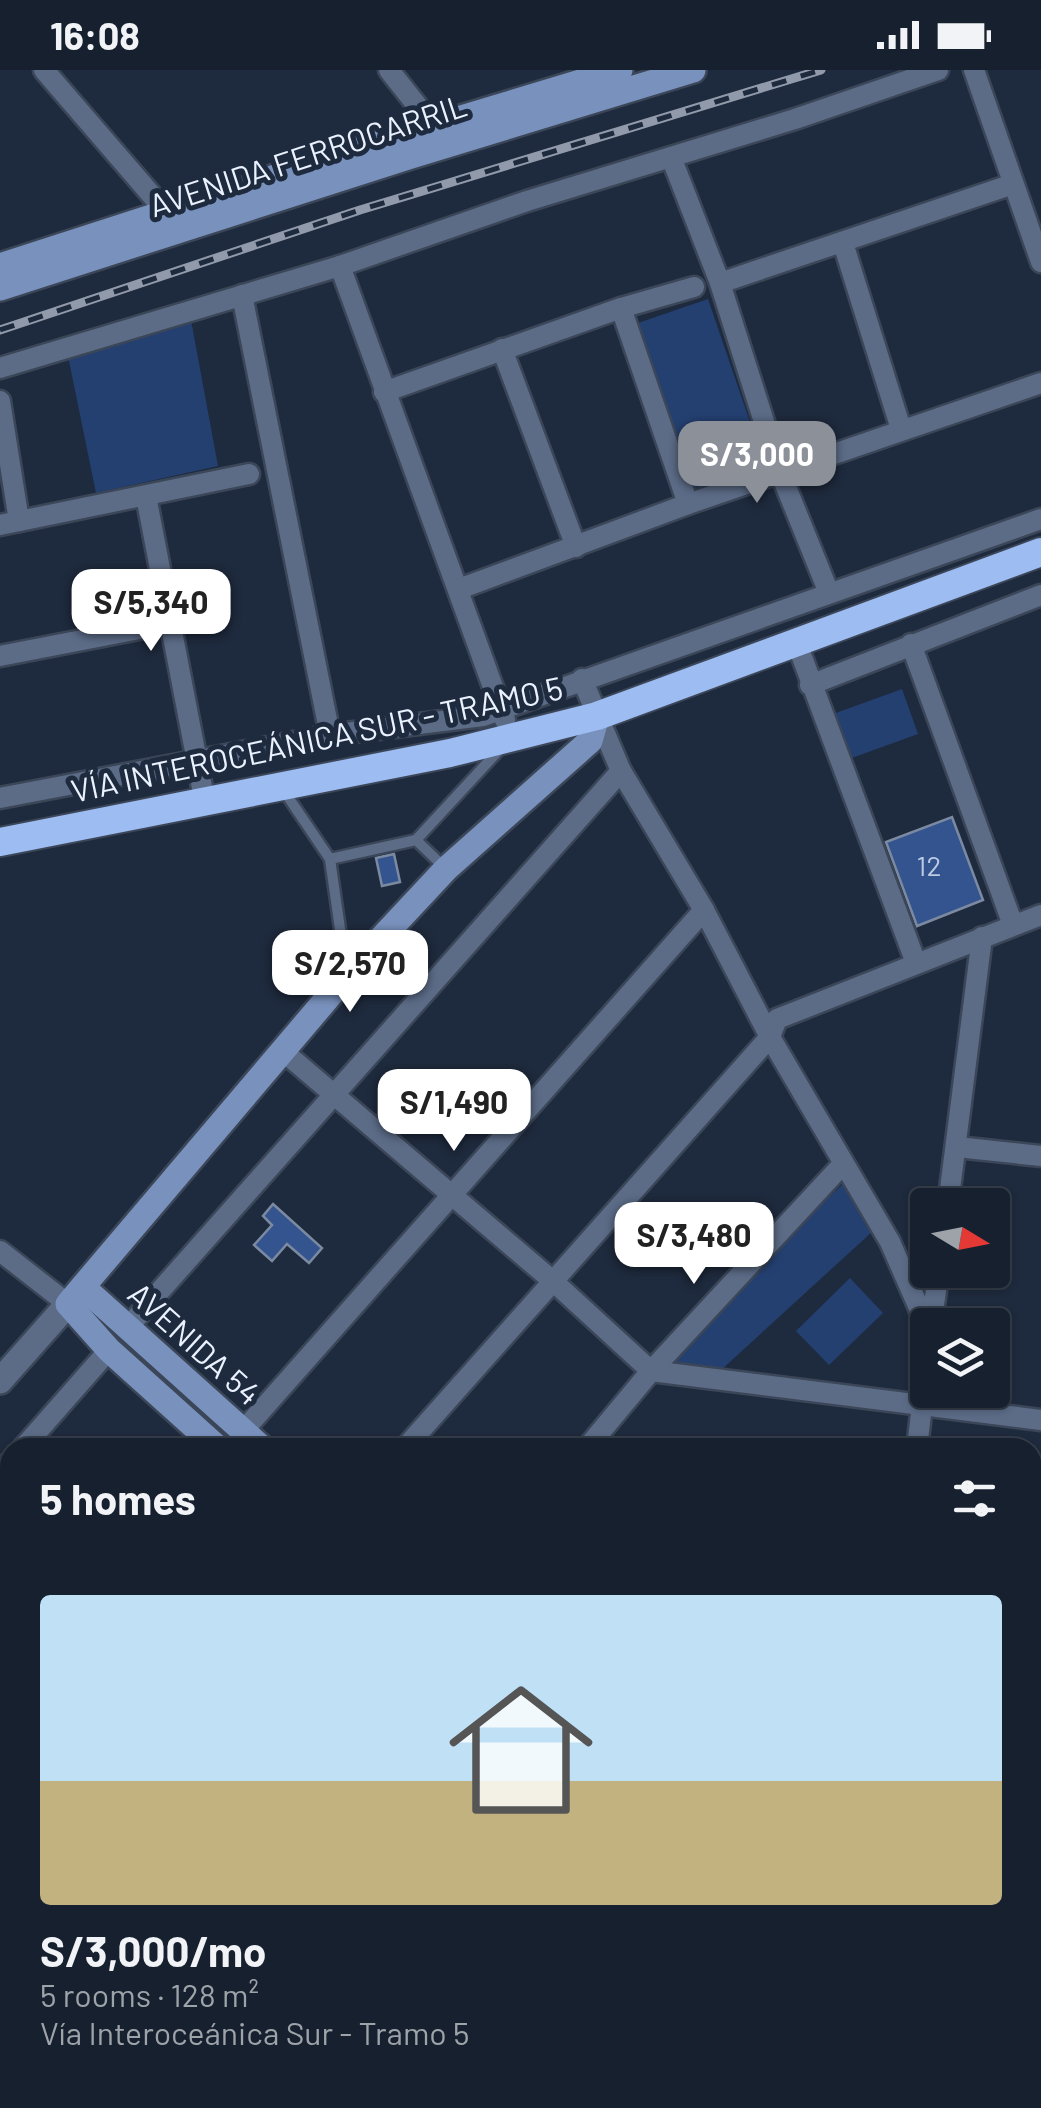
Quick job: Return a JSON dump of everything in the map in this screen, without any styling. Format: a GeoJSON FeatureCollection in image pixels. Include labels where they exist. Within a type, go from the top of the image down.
{"type":"FeatureCollection","features":[{"type":"Feature","properties":{"kind":"highway","name":"VÍA INTEROCEÁNICA SUR - TRAMO 5"},"geometry":{"type":"LineString","coordinates":[[0,842],[450,753],[597,716],[1041,552]]}},
{"type":"Feature","properties":{"kind":"main road","name":"AVENIDA FERROCARRIL"},"geometry":{"type":"LineString","coordinates":[[0,266],[620,70]]}},
{"type":"Feature","properties":{"kind":"main road","name":"AVENIDA FERROCARRIL"},"geometry":{"type":"LineString","coordinates":[[0,288],[693,70]]}},
{"type":"Feature","properties":{"kind":"main road"},"geometry":{"type":"LineString","coordinates":[[207,1438],[109,1350],[76,1296],[347,975],[446,870],[590,741],[597,716]]}},
{"type":"Feature","properties":{"kind":"main road","name":"AVENIDA 54"},"geometry":{"type":"LineString","coordinates":[[76,1296],[128,1327],[251,1438]]}},
{"type":"Feature","properties":{"kind":"street"},"geometry":{"type":"LineString","coordinates":[[44,70],[166,214]]}},
{"type":"Feature","properties":{"kind":"street"},"geometry":{"type":"LineString","coordinates":[[389,70],[434,127]]}},
{"type":"Feature","properties":{"kind":"street"},"geometry":{"type":"LineString","coordinates":[[0,368],[340,266],[527,201],[795,119],[938,70]]}},
{"type":"Feature","properties":{"kind":"street"},"geometry":{"type":"LineString","coordinates":[[974,70],[1041,262]]}},
{"type":"Feature","properties":{"kind":"street"},"geometry":{"type":"LineString","coordinates":[[671,156],[720,283],[780,472],[829,593]]}},
{"type":"Feature","properties":{"kind":"street"},"geometry":{"type":"LineString","coordinates":[[720,283],[1013,184]]}},
{"type":"Feature","properties":{"kind":"street"},"geometry":{"type":"LineString","coordinates":[[843,243],[900,429]]}},
{"type":"Feature","properties":{"kind":"street"},"geometry":{"type":"LineString","coordinates":[[340,266],[512,736]]}},
{"type":"Feature","properties":{"kind":"street"},"geometry":{"type":"LineString","coordinates":[[384,392],[621,308],[694,287]]}},
{"type":"Feature","properties":{"kind":"street"},"geometry":{"type":"LineString","coordinates":[[242,295],[330,735]]}},
{"type":"Feature","properties":{"kind":"street"},"geometry":{"type":"LineString","coordinates":[[621,308],[688,504]]}},
{"type":"Feature","properties":{"kind":"street"},"geometry":{"type":"LineString","coordinates":[[502,349],[576,547]]}},
{"type":"Feature","properties":{"kind":"street"},"geometry":{"type":"LineString","coordinates":[[459,590],[688,504],[1041,382]]}},
{"type":"Feature","properties":{"kind":"street"},"geometry":{"type":"LineString","coordinates":[[0,401],[10,523],[248,474]]}},
{"type":"Feature","properties":{"kind":"street"},"geometry":{"type":"LineString","coordinates":[[146,496],[205,803]]}},
{"type":"Feature","properties":{"kind":"street"},"geometry":{"type":"LineString","coordinates":[[0,798],[330,735],[483,716],[1041,519]]}},
{"type":"Feature","properties":{"kind":"street"},"geometry":{"type":"LineString","coordinates":[[810,685],[1041,595]]}},
{"type":"Feature","properties":{"kind":"street"},"geometry":{"type":"LineString","coordinates":[[0,656],[170,624]]}},
{"type":"Feature","properties":{"kind":"street"},"geometry":{"type":"LineString","coordinates":[[796,641],[916,963]]}},
{"type":"Feature","properties":{"kind":"street"},"geometry":{"type":"LineString","coordinates":[[911,644],[1013,925]]}},
{"type":"Feature","properties":{"kind":"street"},"geometry":{"type":"LineString","coordinates":[[582,679],[622,771],[704,910],[770,1037],[907,1276],[917,1308]]}},
{"type":"Feature","properties":{"kind":"street"},"geometry":{"type":"LineString","coordinates":[[128,1327],[622,771]]}},
{"type":"Feature","properties":{"kind":"street"},"geometry":{"type":"LineString","coordinates":[[253,1438],[451,1195],[704,910]]}},
{"type":"Feature","properties":{"kind":"street"},"geometry":{"type":"LineString","coordinates":[[414,1438],[770,1037],[777,1020],[1041,915]]}},
{"type":"Feature","properties":{"kind":"street"},"geometry":{"type":"LineString","coordinates":[[951,1188],[982,937]]}},
{"type":"Feature","properties":{"kind":"street"},"geometry":{"type":"LineString","coordinates":[[284,1052],[554,1282],[651,1371],[910,1405]]}},
{"type":"Feature","properties":{"kind":"street"},"geometry":{"type":"LineString","coordinates":[[957,1147],[1041,1156]]}},
{"type":"Feature","properties":{"kind":"street"},"geometry":{"type":"LineString","coordinates":[[594,1438],[651,1371],[843,1164]]}},
{"type":"Feature","properties":{"kind":"street"},"geometry":{"type":"LineString","coordinates":[[0,1251],[76,1296],[0,1381]]}},
{"type":"Feature","properties":{"kind":"street"},"geometry":{"type":"LineString","coordinates":[[32,1438],[109,1350]]}},
{"type":"Feature","properties":{"kind":"street"},"geometry":{"type":"LineString","coordinates":[[918,1438],[921,1408]]}},
{"type":"Feature","properties":{"kind":"street"},"geometry":{"type":"LineString","coordinates":[[938,1408],[1041,1420]]}},
{"type":"Feature","properties":{"kind":"lane"},"geometry":{"type":"LineString","coordinates":[[330,858],[416,840],[512,736]]}},
{"type":"Feature","properties":{"kind":"lane"},"geometry":{"type":"LineString","coordinates":[[282,787],[330,858],[347,975]]}},
{"type":"Feature","properties":{"kind":"lane"},"geometry":{"type":"LineString","coordinates":[[416,840],[446,870]]}},
{"type":"Feature","properties":{"kind":"shaded area"},"geometry":{"type":"Polygon","coordinates":[[[708,299],[765,466],[695,490],[638,323],[708,299]]]}},
{"type":"Feature","properties":{"kind":"shaded area"},"geometry":{"type":"Polygon","coordinates":[[[191,320],[218,466],[96,493],[68,356],[191,320]]]}},
{"type":"Feature","properties":{"kind":"shaded area"},"geometry":{"type":"Polygon","coordinates":[[[902,689],[918,734],[849,759],[833,714],[902,689]]]}},
{"type":"Feature","properties":{"kind":"shaded area"},"geometry":{"type":"Polygon","coordinates":[[[845,1182],[873,1231],[720,1371],[678,1368],[674,1358],[780,1244],[845,1182]]]}},
{"type":"Feature","properties":{"kind":"shaded area"},"geometry":{"type":"Polygon","coordinates":[[[850,1278],[883,1313],[829,1365],[796,1331],[850,1278]]]}},
{"type":"Feature","properties":{"kind":"shaded area"},"geometry":{"type":"Polygon","coordinates":[[[154,1362],[241,1438],[224,1438],[146,1371],[154,1362]]]}},
{"type":"Feature","properties":{"kind":"building"},"geometry":{"type":"Polygon","coordinates":[[[952,817],[983,900],[917,926],[886,842],[952,817]]]}},
{"type":"Feature","properties":{"kind":"building"},"geometry":{"type":"Polygon","coordinates":[[[394,854],[400,882],[382,886],[376,858],[394,854]]]}},
{"type":"Feature","properties":{"kind":"building"},"geometry":{"type":"Polygon","coordinates":[[[273,1204],[322,1248],[309,1263],[287,1244],[272,1261],[254,1245],[272,1225],[263,1216],[273,1204]]]}},
{"type":"Feature","properties":{"kind":"railway"},"geometry":{"type":"LineString","coordinates":[[0,330],[360,210],[821,70]]}}]}
